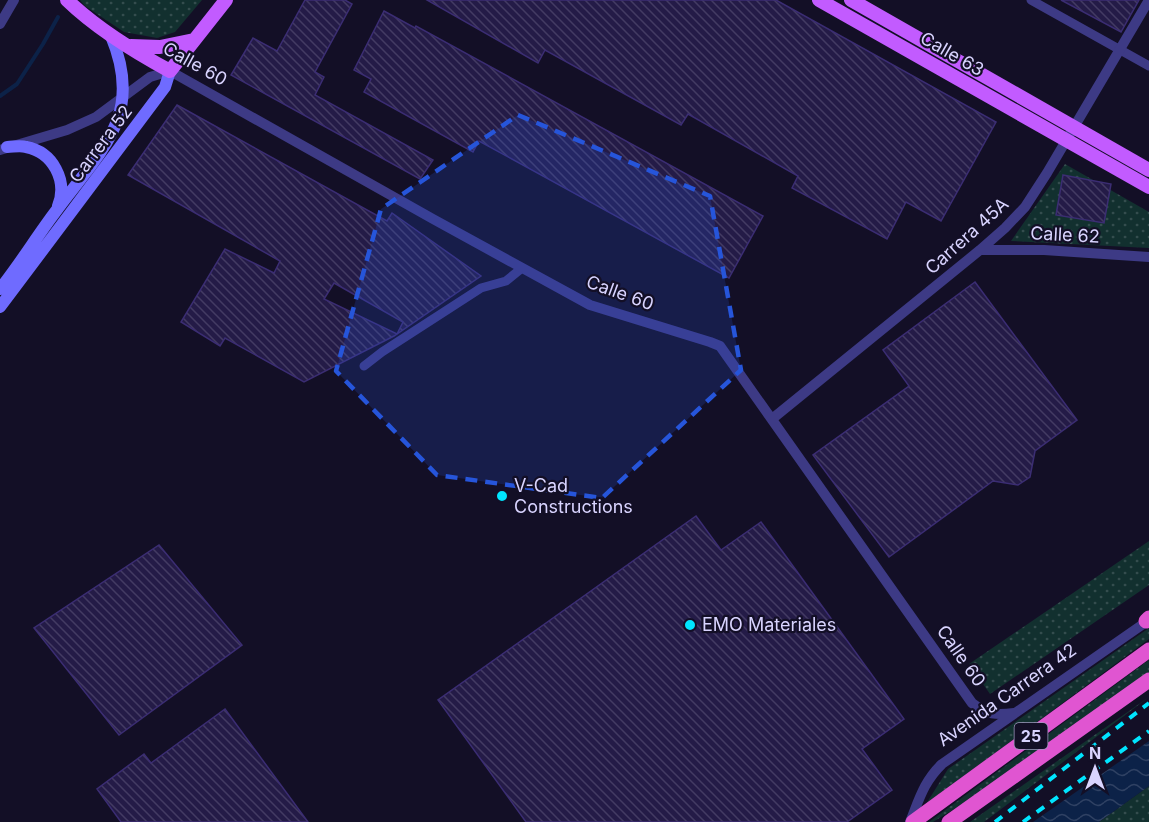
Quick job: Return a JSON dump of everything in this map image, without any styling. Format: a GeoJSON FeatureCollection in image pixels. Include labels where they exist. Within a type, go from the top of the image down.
{"type":"FeatureCollection","features":[{"type":"Feature","properties":{"kind":"highway","name":"Avenida Carrera 42"},"geometry":{"type":"LineString","coordinates":[[912,822],[1149,650]]}},
{"type":"Feature","properties":{"kind":"highway","name":"25"},"geometry":{"type":"LineString","coordinates":[[949,822],[1149,680]]}},
{"type":"Feature","properties":{"kind":"main road","name":"Calle 60"},"geometry":{"type":"LineString","coordinates":[[67,0],[111,36],[170,70]]}},
{"type":"Feature","properties":{"kind":"main road","name":"Carrera 52"},"geometry":{"type":"LineString","coordinates":[[0,307],[165,87],[170,70],[226,0]]}},
{"type":"Feature","properties":{"kind":"main road","name":"Calle 63"},"geometry":{"type":"LineString","coordinates":[[819,0],[1070,133]]}},
{"type":"Feature","properties":{"kind":"main road","name":"Calle 63"},"geometry":{"type":"LineString","coordinates":[[851,0],[1070,133]]}},
{"type":"Feature","properties":{"kind":"main road","name":"Carrera 52"},"geometry":{"type":"LineString","coordinates":[[2,284],[110,138],[119,117],[123,97],[121,65],[111,36]]}},
{"type":"Feature","properties":{"kind":"main road"},"geometry":{"type":"LineString","coordinates":[[126,45],[160,47],[194,40]]}},
{"type":"Feature","properties":{"kind":"main road"},"geometry":{"type":"LineString","coordinates":[[1070,133],[1149,170]]}},
{"type":"Feature","properties":{"kind":"main road"},"geometry":{"type":"LineString","coordinates":[[1070,133],[1149,187]]}},
{"type":"Feature","properties":{"kind":"main road"},"geometry":{"type":"LineString","coordinates":[[3,148],[26,147],[43,154],[51,161],[57,170],[62,190],[57,210]]}},
{"type":"Feature","properties":{"kind":"street"},"geometry":{"type":"LineString","coordinates":[[0,24],[14,0]]}},
{"type":"Feature","properties":{"kind":"street"},"geometry":{"type":"LineString","coordinates":[[1031,0],[1043,3],[1149,66]]}},
{"type":"Feature","properties":{"kind":"street","name":"Carrera 45A"},"geometry":{"type":"LineString","coordinates":[[772,419],[980,250],[1025,207],[1149,0]]}},
{"type":"Feature","properties":{"kind":"street"},"geometry":{"type":"LineString","coordinates":[[3,148],[67,130],[96,117],[150,77],[170,70]]}},
{"type":"Feature","properties":{"kind":"street","name":"Calle 60"},"geometry":{"type":"LineString","coordinates":[[170,70],[590,305],[720,346],[972,703],[980,710],[990,714],[1014,713]]}},
{"type":"Feature","properties":{"kind":"street","name":"Calle 62"},"geometry":{"type":"LineString","coordinates":[[980,250],[1044,250],[1149,257]]}},
{"type":"Feature","properties":{"kind":"street"},"geometry":{"type":"LineString","coordinates":[[364,366],[481,288],[506,281],[522,268]]}},
{"type":"Feature","properties":{"kind":"street","name":"Avenida Carrera 42"},"geometry":{"type":"LineString","coordinates":[[912,822],[925,785],[942,765],[1148,620]]}},
{"type":"Feature","properties":{"kind":"highlighted area"},"geometry":{"type":"Polygon","coordinates":[[[518,115],[710,196],[741,370],[602,498],[437,475],[336,371],[381,209],[518,115]]]}},
{"type":"Feature","properties":{"kind":"green space"},"geometry":{"type":"Polygon","coordinates":[[[80,0],[202,0],[175,32],[157,38],[124,32],[85,6],[80,0]]]}},
{"type":"Feature","properties":{"kind":"green space"},"geometry":{"type":"Polygon","coordinates":[[[1065,164],[1149,212],[1149,248],[1011,241],[1065,164]]]}},
{"type":"Feature","properties":{"kind":"green space"},"geometry":{"type":"Polygon","coordinates":[[[1149,541],[1149,585],[990,694],[969,664],[1149,541]]]}},
{"type":"Feature","properties":{"kind":"green space"},"geometry":{"type":"Polygon","coordinates":[[[1149,628],[1149,639],[926,804],[948,769],[1149,628]]]}},
{"type":"Feature","properties":{"kind":"green space"},"geometry":{"type":"Polygon","coordinates":[[[1149,660],[1149,672],[993,785],[933,822],[929,822],[1149,660]]]}},
{"type":"Feature","properties":{"kind":"green space"},"geometry":{"type":"Polygon","coordinates":[[[1149,697],[984,822],[970,822],[1149,697]]]}},
{"type":"Feature","properties":{"kind":"green space"},"geometry":{"type":"Polygon","coordinates":[[[1149,786],[1149,822],[1099,822],[1149,786]]]}},
{"type":"Feature","properties":{"kind":"water"},"geometry":{"type":"Polygon","coordinates":[[[1149,741],[1149,786],[1099,822],[1033,822],[1149,741]]]}},
{"type":"Feature","properties":{"kind":"building"},"geometry":{"type":"Polygon","coordinates":[[[305,0],[345,0],[352,4],[315,72],[324,77],[315,95],[433,160],[420,179],[231,75],[253,38],[277,51],[305,0]]]}},
{"type":"Feature","properties":{"kind":"building"},"geometry":{"type":"Polygon","coordinates":[[[427,0],[776,0],[996,122],[941,221],[906,202],[887,239],[792,188],[798,176],[688,114],[681,125],[545,50],[538,63],[427,0]]]}},
{"type":"Feature","properties":{"kind":"building"},"geometry":{"type":"Polygon","coordinates":[[[1061,0],[1139,0],[1121,32],[1061,0]]]}},
{"type":"Feature","properties":{"kind":"building"},"geometry":{"type":"Polygon","coordinates":[[[384,11],[415,28],[416,26],[763,216],[729,278],[479,141],[473,152],[364,92],[371,79],[354,70],[384,11]]]}},
{"type":"Feature","properties":{"kind":"building"},"geometry":{"type":"Polygon","coordinates":[[[177,105],[387,221],[392,213],[481,276],[397,334],[394,336],[304,382],[225,338],[220,346],[181,322],[225,249],[274,273],[280,261],[128,175],[177,105]],[[334,283],[324,299],[397,334],[403,322],[334,283]]]}},
{"type":"Feature","properties":{"kind":"building"},"geometry":{"type":"Polygon","coordinates":[[[1063,175],[1111,184],[1104,223],[1056,215],[1063,175]]]}},
{"type":"Feature","properties":{"kind":"building"},"geometry":{"type":"Polygon","coordinates":[[[975,282],[1077,420],[1035,451],[1030,477],[1018,485],[993,481],[889,557],[813,455],[909,386],[883,350],[975,282]]]}},
{"type":"Feature","properties":{"kind":"building","name":"EMO Materiales"},"geometry":{"type":"Polygon","coordinates":[[[696,516],[721,550],[761,522],[904,719],[862,749],[892,790],[847,822],[526,822],[438,700],[696,516]]]}},
{"type":"Feature","properties":{"kind":"building"},"geometry":{"type":"Polygon","coordinates":[[[159,545],[242,645],[119,735],[34,628],[159,545]]]}},
{"type":"Feature","properties":{"kind":"building"},"geometry":{"type":"Polygon","coordinates":[[[225,709],[308,822],[121,822],[97,789],[144,754],[151,763],[225,709]]]}},
{"type":"Feature","properties":{"kind":"waterway"},"geometry":{"type":"LineString","coordinates":[[0,96],[17,84],[58,17]]}},
{"type":"Feature","properties":{"kind":"railway"},"geometry":{"type":"LineString","coordinates":[[995,822],[1149,703]]}},
{"type":"Feature","properties":{"kind":"railway"},"geometry":{"type":"LineString","coordinates":[[1023,822],[1149,731]]}},
{"type":"Feature","properties":{"kind":"place","name":"V-Cad Constructions"},"geometry":{"type":"Point","coordinates":[502,496]}},
{"type":"Feature","properties":{"kind":"place","name":"EMO Materiales"},"geometry":{"type":"Point","coordinates":[690,625]}}]}
